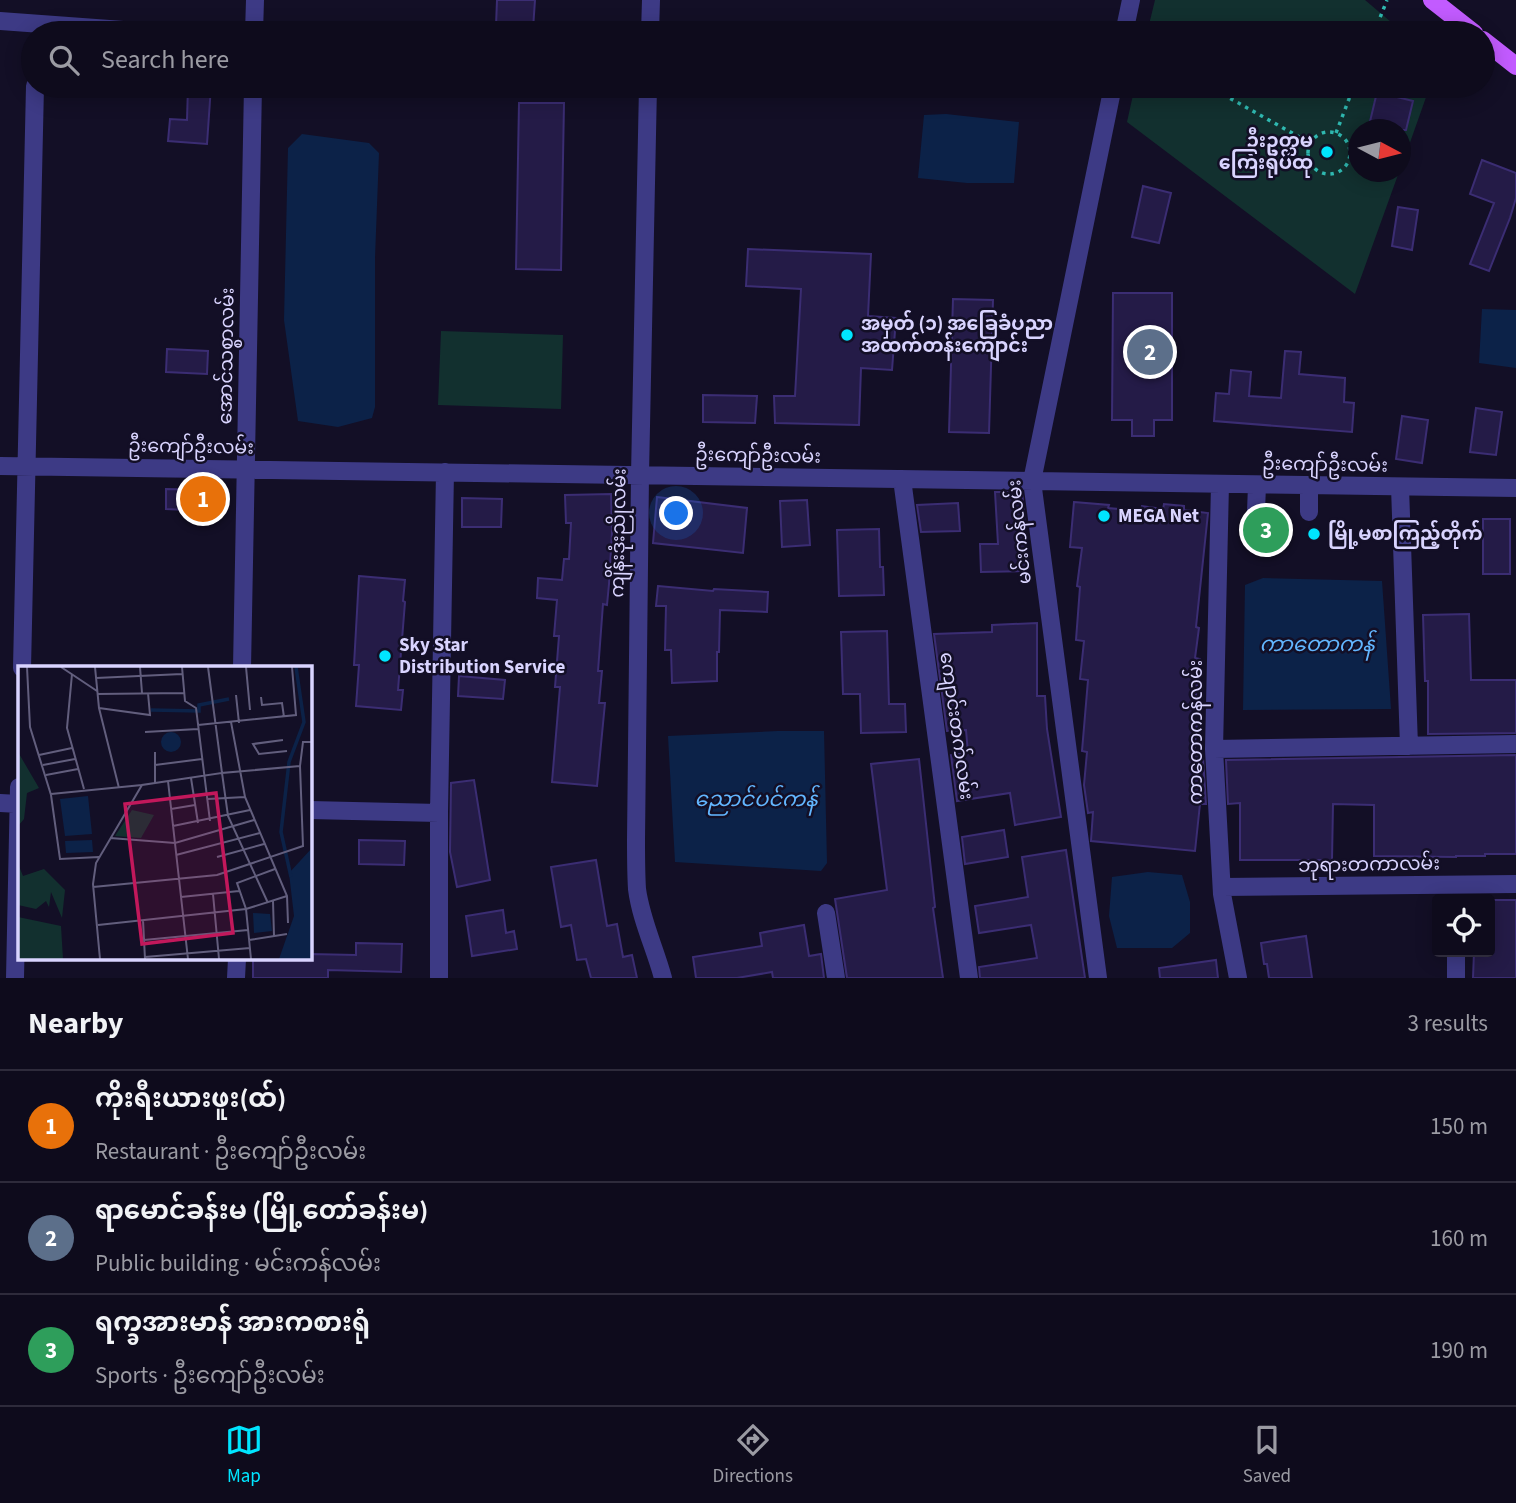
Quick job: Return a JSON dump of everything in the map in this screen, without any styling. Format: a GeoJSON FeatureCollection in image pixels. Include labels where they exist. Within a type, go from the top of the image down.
{"type":"FeatureCollection","features":[{"type":"Feature","properties":{"kind":"main road"},"geometry":{"type":"LineString","coordinates":[[1432,0],[1459,21]]}},
{"type":"Feature","properties":{"kind":"main road"},"geometry":{"type":"LineString","coordinates":[[1495,49],[1516,66]]}},
{"type":"Feature","properties":{"kind":"street"},"geometry":{"type":"LineString","coordinates":[[254,21],[255,0]]}},
{"type":"Feature","properties":{"kind":"street"},"geometry":{"type":"LineString","coordinates":[[650,21],[651,0]]}},
{"type":"Feature","properties":{"kind":"street"},"geometry":{"type":"LineString","coordinates":[[1127,21],[1131,0]]}},
{"type":"Feature","properties":{"kind":"street"},"geometry":{"type":"LineString","coordinates":[[0,21],[21,25]]}},
{"type":"Feature","properties":{"kind":"street"},"geometry":{"type":"LineString","coordinates":[[22,666],[35,98]]}},
{"type":"Feature","properties":{"kind":"street","name":"အောင်သစ္စာလမ်း"},"geometry":{"type":"LineString","coordinates":[[242,666],[253,98]]}},
{"type":"Feature","properties":{"kind":"street","name":"ကျိန်းဒုံးညိုလမ်း"},"geometry":{"type":"LineString","coordinates":[[649,98],[640,475],[636,840],[638,890],[645,926],[663,978]]}},
{"type":"Feature","properties":{"kind":"street","name":"မင်းကန်လမ်း"},"geometry":{"type":"LineString","coordinates":[[1098,978],[1032,481],[1111,98]]}},
{"type":"Feature","properties":{"kind":"street","name":"ဦးကျော်ဦးလမ်း"},"geometry":{"type":"LineString","coordinates":[[0,466],[1516,488]]}},
{"type":"Feature","properties":{"kind":"street"},"geometry":{"type":"LineString","coordinates":[[439,978],[445,472]]}},
{"type":"Feature","properties":{"kind":"street","name":"ကျောင်းတက်လမ်း"},"geometry":{"type":"LineString","coordinates":[[902,479],[969,978]]}},
{"type":"Feature","properties":{"kind":"street","name":"ကာတောကန်လမ်း"},"geometry":{"type":"LineString","coordinates":[[1220,484],[1214,749],[1222,887],[1238,978]]}},
{"type":"Feature","properties":{"kind":"street"},"geometry":{"type":"LineString","coordinates":[[1256,512],[1257,485]]}},
{"type":"Feature","properties":{"kind":"street"},"geometry":{"type":"LineString","coordinates":[[1308,512],[1309,485]]}},
{"type":"Feature","properties":{"kind":"street"},"geometry":{"type":"LineString","coordinates":[[1400,487],[1409,746]]}},
{"type":"Feature","properties":{"kind":"street"},"geometry":{"type":"LineString","coordinates":[[1214,749],[1516,744]]}},
{"type":"Feature","properties":{"kind":"street"},"geometry":{"type":"LineString","coordinates":[[0,803],[18,804]]}},
{"type":"Feature","properties":{"kind":"street"},"geometry":{"type":"LineString","coordinates":[[312,810],[439,813]]}},
{"type":"Feature","properties":{"kind":"street"},"geometry":{"type":"LineString","coordinates":[[15,978],[18,848]]}},
{"type":"Feature","properties":{"kind":"street","name":"ဘုရားတကာလမ်း"},"geometry":{"type":"LineString","coordinates":[[1222,887],[1458,892],[1516,884]]}},
{"type":"Feature","properties":{"kind":"street"},"geometry":{"type":"LineString","coordinates":[[826,913],[836,978]]}},
{"type":"Feature","properties":{"kind":"street"},"geometry":{"type":"LineString","coordinates":[[1456,978],[1457,957]]}},
{"type":"Feature","properties":{"kind":"street"},"geometry":{"type":"LineString","coordinates":[[236,978],[237,960]]}},
{"type":"Feature","properties":{"kind":"path"},"geometry":{"type":"LineString","coordinates":[[1379,21],[1387,0]]}},
{"type":"Feature","properties":{"kind":"path"},"geometry":{"type":"LineString","coordinates":[[1229,98],[1310,143]]}},
{"type":"Feature","properties":{"kind":"path"},"geometry":{"type":"LineString","coordinates":[[1336,132],[1349,98]]}},
{"type":"Feature","properties":{"kind":"path"},"geometry":{"type":"LineString","coordinates":[[1336,132],[1347,141],[1350,154],[1345,167],[1326,174],[1314,167],[1308,155],[1310,143],[1322,133],[1336,132]]}},
{"type":"Feature","properties":{"kind":"green space"},"geometry":{"type":"Polygon","coordinates":[[[1155,0],[1365,0],[1390,21],[1150,21],[1155,0]]]}},
{"type":"Feature","properties":{"kind":"green space"},"geometry":{"type":"Polygon","coordinates":[[[1132,98],[1426,98],[1411,140],[1411,119],[1348,119],[1348,182],[1395,182],[1355,294],[1127,122],[1132,98]]]}},
{"type":"Feature","properties":{"kind":"green space"},"geometry":{"type":"Polygon","coordinates":[[[441,331],[563,335],[561,409],[438,405],[441,331]]]}},
{"type":"Feature","properties":{"kind":"water"},"geometry":{"type":"Polygon","coordinates":[[[946,114],[1019,122],[1014,183],[967,183],[918,178],[924,115],[946,114]]]}},
{"type":"Feature","properties":{"kind":"water"},"geometry":{"type":"Polygon","coordinates":[[[302,134],[369,143],[379,153],[375,258],[375,407],[372,418],[338,427],[298,421],[284,320],[288,148],[302,134]]]}},
{"type":"Feature","properties":{"kind":"water"},"geometry":{"type":"Polygon","coordinates":[[[1482,309],[1516,310],[1516,368],[1479,363],[1482,309]]]}},
{"type":"Feature","properties":{"kind":"water","name":"ကာတောကန်"},"geometry":{"type":"Polygon","coordinates":[[[1263,578],[1382,581],[1391,709],[1243,710],[1245,585],[1263,578]]]}},
{"type":"Feature","properties":{"kind":"water","name":"ညောင်ပင်ကန်"},"geometry":{"type":"Polygon","coordinates":[[[824,731],[827,863],[821,871],[675,862],[668,736],[824,731]]]}},
{"type":"Feature","properties":{"kind":"water"},"geometry":{"type":"Polygon","coordinates":[[[1148,872],[1182,875],[1190,902],[1190,933],[1172,948],[1117,948],[1109,916],[1112,877],[1148,872]]]}},
{"type":"Feature","properties":{"kind":"building"},"geometry":{"type":"Polygon","coordinates":[[[497,0],[535,0],[534,21],[496,21],[497,0]]]}},
{"type":"Feature","properties":{"kind":"building"},"geometry":{"type":"Polygon","coordinates":[[[188,98],[210,98],[207,144],[168,141],[170,119],[187,120],[188,98]]]}},
{"type":"Feature","properties":{"kind":"building"},"geometry":{"type":"Polygon","coordinates":[[[1376,98],[1413,101],[1409,119],[1371,119],[1376,98]]]}},
{"type":"Feature","properties":{"kind":"building"},"geometry":{"type":"Polygon","coordinates":[[[519,103],[564,103],[561,270],[516,269],[519,103]]]}},
{"type":"Feature","properties":{"kind":"building"},"geometry":{"type":"Polygon","coordinates":[[[1482,160],[1516,173],[1516,198],[1489,271],[1470,264],[1494,203],[1470,194],[1482,160]]]}},
{"type":"Feature","properties":{"kind":"building"},"geometry":{"type":"Polygon","coordinates":[[[1143,186],[1171,193],[1159,243],[1132,237],[1143,186]]]}},
{"type":"Feature","properties":{"kind":"building"},"geometry":{"type":"Polygon","coordinates":[[[1398,207],[1418,210],[1412,250],[1392,246],[1398,207]]]}},
{"type":"Feature","properties":{"kind":"building"},"geometry":{"type":"Polygon","coordinates":[[[748,249],[871,254],[868,316],[896,318],[892,370],[861,368],[859,425],[775,423],[774,396],[795,396],[801,289],[746,286],[748,249]]]}},
{"type":"Feature","properties":{"kind":"building"},"geometry":{"type":"Polygon","coordinates":[[[1113,293],[1172,293],[1172,420],[1154,420],[1154,436],[1132,436],[1132,420],[1112,420],[1113,293]]]}},
{"type":"Feature","properties":{"kind":"building"},"geometry":{"type":"Polygon","coordinates":[[[953,299],[993,300],[989,433],[949,432],[953,299]]]}},
{"type":"Feature","properties":{"kind":"building"},"geometry":{"type":"Polygon","coordinates":[[[167,349],[208,351],[207,374],[166,372],[167,349]]]}},
{"type":"Feature","properties":{"kind":"building"},"geometry":{"type":"Polygon","coordinates":[[[1285,351],[1301,352],[1299,374],[1345,378],[1344,402],[1354,403],[1352,432],[1214,421],[1216,393],[1229,394],[1231,370],[1251,372],[1249,396],[1281,398],[1285,351]]]}},
{"type":"Feature","properties":{"kind":"building"},"geometry":{"type":"Polygon","coordinates":[[[703,395],[757,396],[755,423],[703,422],[703,395]]]}},
{"type":"Feature","properties":{"kind":"building"},"geometry":{"type":"Polygon","coordinates":[[[1476,408],[1502,412],[1496,455],[1470,452],[1476,408]]]}},
{"type":"Feature","properties":{"kind":"building"},"geometry":{"type":"Polygon","coordinates":[[[1402,416],[1428,420],[1422,463],[1396,459],[1402,416]]]}},
{"type":"Feature","properties":{"kind":"building"},"geometry":{"type":"Polygon","coordinates":[[[166,489],[210,490],[209,511],[166,509],[166,489]]]}},
{"type":"Feature","properties":{"kind":"building"},"geometry":{"type":"Polygon","coordinates":[[[995,492],[1022,492],[1026,571],[981,572],[980,544],[998,544],[995,492]]]}},
{"type":"Feature","properties":{"kind":"building"},"geometry":{"type":"Polygon","coordinates":[[[611,494],[609,584],[607,605],[603,604],[598,671],[602,671],[599,703],[605,703],[597,786],[552,782],[560,687],[555,687],[559,636],[554,636],[557,600],[537,598],[538,578],[562,580],[564,559],[569,559],[571,523],[566,523],[565,495],[611,494]]]}},
{"type":"Feature","properties":{"kind":"building"},"geometry":{"type":"Polygon","coordinates":[[[657,497],[747,508],[743,553],[653,543],[657,497]]]}},
{"type":"Feature","properties":{"kind":"building"},"geometry":{"type":"Polygon","coordinates":[[[462,498],[502,499],[501,527],[462,527],[462,498]]]}},
{"type":"Feature","properties":{"kind":"building"},"geometry":{"type":"Polygon","coordinates":[[[807,500],[810,545],[782,547],[780,501],[807,500]]]}},
{"type":"Feature","properties":{"kind":"building"},"geometry":{"type":"Polygon","coordinates":[[[1074,502],[1141,511],[1142,506],[1163,509],[1164,504],[1208,513],[1196,627],[1199,628],[1195,658],[1200,659],[1193,722],[1197,723],[1194,753],[1202,754],[1203,758],[1206,804],[1200,804],[1195,851],[1091,841],[1093,812],[1088,813],[1084,785],[1087,752],[1082,751],[1088,680],[1080,679],[1084,641],[1076,640],[1080,587],[1077,586],[1082,548],[1070,547],[1074,502]]]}},
{"type":"Feature","properties":{"kind":"building"},"geometry":{"type":"Polygon","coordinates":[[[958,503],[960,531],[921,532],[917,505],[958,503]]]}},
{"type":"Feature","properties":{"kind":"building"},"geometry":{"type":"Polygon","coordinates":[[[1483,519],[1510,519],[1510,574],[1483,574],[1483,519]]]}},
{"type":"Feature","properties":{"kind":"building"},"geometry":{"type":"Polygon","coordinates":[[[879,529],[884,595],[839,596],[837,530],[879,529]]]}},
{"type":"Feature","properties":{"kind":"building"},"geometry":{"type":"Polygon","coordinates":[[[359,576],[405,580],[398,690],[403,690],[401,710],[356,706],[359,665],[354,665],[359,576]]]}},
{"type":"Feature","properties":{"kind":"building"},"geometry":{"type":"Polygon","coordinates":[[[658,586],[768,592],[767,612],[720,610],[717,681],[672,683],[671,650],[665,650],[666,606],[656,606],[658,586]]]}},
{"type":"Feature","properties":{"kind":"building"},"geometry":{"type":"Polygon","coordinates":[[[1469,614],[1471,680],[1516,680],[1516,733],[1428,734],[1428,681],[1425,681],[1423,615],[1469,614]]]}},
{"type":"Feature","properties":{"kind":"building"},"geometry":{"type":"Polygon","coordinates":[[[1037,623],[1037,696],[1045,696],[1047,729],[1061,817],[1015,825],[1010,793],[957,801],[951,755],[968,753],[966,730],[947,731],[934,634],[992,632],[992,625],[1037,623]]]}},
{"type":"Feature","properties":{"kind":"building"},"geometry":{"type":"Polygon","coordinates":[[[887,631],[889,704],[905,704],[906,732],[861,733],[860,694],[843,694],[841,632],[887,631]]]}},
{"type":"Feature","properties":{"kind":"building"},"geometry":{"type":"Polygon","coordinates":[[[459,676],[505,680],[503,699],[458,696],[459,676]]]}},
{"type":"Feature","properties":{"kind":"building"},"geometry":{"type":"Polygon","coordinates":[[[1516,755],[1516,854],[1456,857],[1374,856],[1374,805],[1333,804],[1332,860],[1240,860],[1240,803],[1228,804],[1226,760],[1516,755]]]}},
{"type":"Feature","properties":{"kind":"building"},"geometry":{"type":"Polygon","coordinates":[[[919,759],[933,908],[943,978],[847,978],[835,899],[887,890],[871,764],[919,759]]]}},
{"type":"Feature","properties":{"kind":"building"},"geometry":{"type":"Polygon","coordinates":[[[474,780],[490,880],[457,887],[450,852],[451,783],[474,780]]]}},
{"type":"Feature","properties":{"kind":"building"},"geometry":{"type":"Polygon","coordinates":[[[1004,830],[1008,857],[965,864],[962,837],[1004,830]]]}},
{"type":"Feature","properties":{"kind":"building"},"geometry":{"type":"Polygon","coordinates":[[[359,840],[405,841],[404,865],[359,864],[359,840]]]}},
{"type":"Feature","properties":{"kind":"building"},"geometry":{"type":"Polygon","coordinates":[[[1066,850],[1085,978],[980,978],[979,967],[1037,958],[1031,925],[979,933],[975,906],[1028,897],[1022,857],[1066,850]]]}},
{"type":"Feature","properties":{"kind":"building"},"geometry":{"type":"Polygon","coordinates":[[[596,860],[607,926],[617,924],[623,957],[632,955],[637,978],[591,978],[586,959],[577,960],[571,925],[561,927],[551,867],[596,860]]]}},
{"type":"Feature","properties":{"kind":"building"},"geometry":{"type":"Polygon","coordinates":[[[1495,900],[1516,900],[1516,978],[1473,978],[1474,957],[1495,957],[1495,900]]]}},
{"type":"Feature","properties":{"kind":"building"},"geometry":{"type":"Polygon","coordinates":[[[503,910],[506,933],[514,931],[517,949],[472,956],[466,916],[503,910]]]}},
{"type":"Feature","properties":{"kind":"building"},"geometry":{"type":"Polygon","coordinates":[[[804,925],[809,956],[821,954],[824,978],[773,978],[772,972],[737,978],[696,978],[693,957],[762,946],[760,933],[804,925]]]}},
{"type":"Feature","properties":{"kind":"building"},"geometry":{"type":"Polygon","coordinates":[[[1306,936],[1312,978],[1269,978],[1261,943],[1306,936]]]}},
{"type":"Feature","properties":{"kind":"building"},"geometry":{"type":"Polygon","coordinates":[[[356,943],[402,944],[401,972],[328,970],[328,978],[253,978],[253,960],[312,960],[312,954],[356,955],[356,943]]]}},
{"type":"Feature","properties":{"kind":"building"},"geometry":{"type":"Polygon","coordinates":[[[1216,960],[1218,978],[1160,978],[1159,968],[1216,960]]]}},
{"type":"Feature","properties":{"kind":"place","name":"ဦးဥတ္တမ ကြေးရုပ်ထု"},"geometry":{"type":"Point","coordinates":[1327,152]}},
{"type":"Feature","properties":{"kind":"place","name":"အမှတ် (၁) အခြေခံပညာ အထက်တန်းကျောင်း"},"geometry":{"type":"Point","coordinates":[847,335]}},
{"type":"Feature","properties":{"kind":"place","name":"ရာမောင်ခန်းမ (မြို့တော်ခန်းမ)"},"geometry":{"type":"Point","coordinates":[1150,352]}},
{"type":"Feature","properties":{"kind":"place","name":"ကိုးရီးယားဖူး(ထ်)"},"geometry":{"type":"Point","coordinates":[203,499]}},
{"type":"Feature","properties":{"kind":"place","name":"MEGA Net"},"geometry":{"type":"Point","coordinates":[1104,516]}},
{"type":"Feature","properties":{"kind":"place","name":"ရက္ခအားမာန် အားကစားရုံ"},"geometry":{"type":"Point","coordinates":[1266,530]}},
{"type":"Feature","properties":{"kind":"place","name":"မြို့မစာကြည့်တိုက်"},"geometry":{"type":"Point","coordinates":[1314,534]}},
{"type":"Feature","properties":{"kind":"place","name":"Sky Star Distribution Service"},"geometry":{"type":"Point","coordinates":[385,656]}}]}
